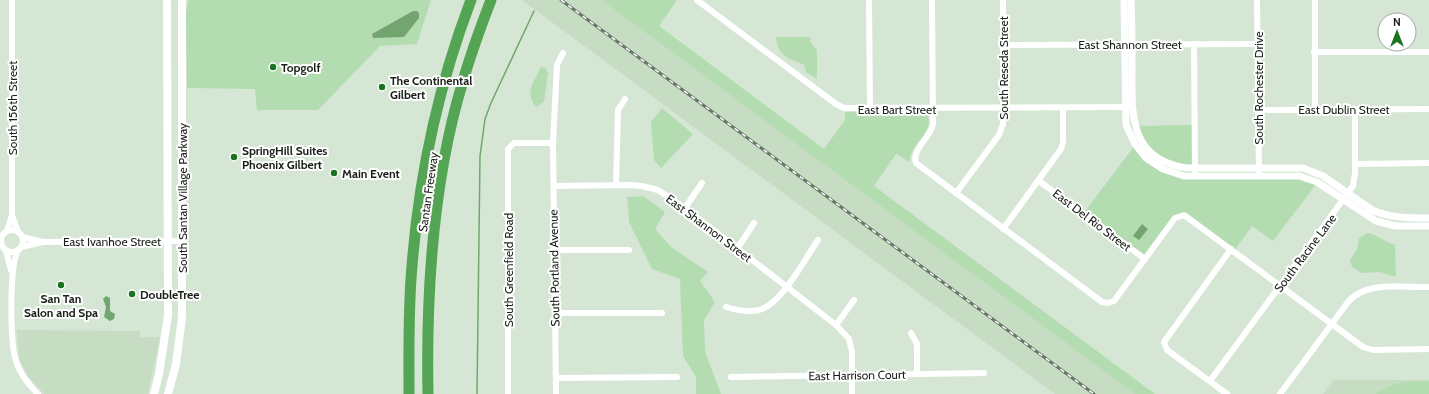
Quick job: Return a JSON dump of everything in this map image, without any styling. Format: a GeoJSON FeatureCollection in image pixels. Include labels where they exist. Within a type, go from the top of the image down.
{"type":"FeatureCollection","features":[{"type":"Feature","properties":{"kind":"highway","name":"Santan Freeway"},"geometry":{"type":"LineString","coordinates":[[409,394],[412,266],[420,197],[429,148],[447,70],[471,0]]}},
{"type":"Feature","properties":{"kind":"highway","name":"Santan Freeway"},"geometry":{"type":"LineString","coordinates":[[428,394],[430,285],[441,180],[463,81],[491,0]]}},
{"type":"Feature","properties":{"kind":"main road","name":"South Santan Village Parkway"},"geometry":{"type":"LineString","coordinates":[[154,394],[159,374],[168,315],[167,0]]}},
{"type":"Feature","properties":{"kind":"main road","name":"South Santan Village Parkway"},"geometry":{"type":"LineString","coordinates":[[168,394],[176,364],[182,318],[182,0]]}},
{"type":"Feature","properties":{"kind":"main road"},"geometry":{"type":"LineString","coordinates":[[168,84],[182,84]]}},
{"type":"Feature","properties":{"kind":"street","name":"South 156th Street"},"geometry":{"type":"LineString","coordinates":[[12,0],[12,215],[20,234]]}},
{"type":"Feature","properties":{"kind":"street","name":"East Bart Street"},"geometry":{"type":"LineString","coordinates":[[697,0],[837,105],[848,109],[1132,107]]}},
{"type":"Feature","properties":{"kind":"street"},"geometry":{"type":"LineString","coordinates":[[869,0],[870,109]]}},
{"type":"Feature","properties":{"kind":"street"},"geometry":{"type":"LineString","coordinates":[[932,0],[932,129],[916,154],[915,161],[918,165],[1103,302],[1110,303],[1114,300],[1175,218],[1181,215],[1186,216],[1362,346],[1369,349],[1429,349]]}},
{"type":"Feature","properties":{"kind":"street","name":"South Reseda Street"},"geometry":{"type":"LineString","coordinates":[[956,193],[1002,130],[1004,108],[1003,0]]}},
{"type":"Feature","properties":{"kind":"street"},"geometry":{"type":"LineString","coordinates":[[1124,0],[1124,107],[1126,125],[1146,158],[1154,164],[1172,173],[1196,176],[1307,177],[1380,214],[1403,218],[1429,218]]}},
{"type":"Feature","properties":{"kind":"street"},"geometry":{"type":"LineString","coordinates":[[1131,0],[1132,107],[1135,126],[1145,145],[1151,152],[1167,162],[1177,166],[1195,168],[1303,168],[1323,176],[1347,197],[1360,212],[1376,221],[1396,226],[1429,226]]}},
{"type":"Feature","properties":{"kind":"street","name":"South Rochester Drive"},"geometry":{"type":"LineString","coordinates":[[1258,0],[1258,176]]}},
{"type":"Feature","properties":{"kind":"street"},"geometry":{"type":"LineString","coordinates":[[1315,0],[1315,109]]}},
{"type":"Feature","properties":{"kind":"street"},"geometry":{"type":"LineString","coordinates":[[1194,44],[1196,176]]}},
{"type":"Feature","properties":{"kind":"street","name":"East Shannon Street"},"geometry":{"type":"LineString","coordinates":[[1003,45],[1258,44]]}},
{"type":"Feature","properties":{"kind":"street"},"geometry":{"type":"LineString","coordinates":[[1314,52],[1429,52]]}},
{"type":"Feature","properties":{"kind":"street","name":"South Portland Avenue"},"geometry":{"type":"LineString","coordinates":[[556,394],[553,250],[553,143],[557,65],[563,53]]}},
{"type":"Feature","properties":{"kind":"street"},"geometry":{"type":"LineString","coordinates":[[616,185],[618,110],[625,99]]}},
{"type":"Feature","properties":{"kind":"street"},"geometry":{"type":"LineString","coordinates":[[1003,228],[1039,181],[1062,147],[1063,108]]}},
{"type":"Feature","properties":{"kind":"street","name":"East Dublin Street"},"geometry":{"type":"LineString","coordinates":[[1258,110],[1429,108]]}},
{"type":"Feature","properties":{"kind":"street","name":"South Racine Lane"},"geometry":{"type":"LineString","coordinates":[[1210,382],[1347,197],[1355,180],[1355,109]]}},
{"type":"Feature","properties":{"kind":"street","name":"South Greenfield Road"},"geometry":{"type":"LineString","coordinates":[[508,394],[507,155],[510,146],[520,143],[553,143]]}},
{"type":"Feature","properties":{"kind":"street"},"geometry":{"type":"LineString","coordinates":[[1355,164],[1429,163]]}},
{"type":"Feature","properties":{"kind":"street","name":"East Del Rio Street"},"geometry":{"type":"LineString","coordinates":[[1039,181],[1145,259]]}},
{"type":"Feature","properties":{"kind":"street"},"geometry":{"type":"LineString","coordinates":[[685,208],[702,183]]}},
{"type":"Feature","properties":{"kind":"street","name":"East Shannon Street"},"geometry":{"type":"LineString","coordinates":[[554,186],[642,186],[658,190],[685,208],[836,325],[849,339],[852,352],[852,394]]}},
{"type":"Feature","properties":{"kind":"street","name":"South 156th Street"},"geometry":{"type":"LineString","coordinates":[[3,234],[12,215]]}},
{"type":"Feature","properties":{"kind":"street"},"geometry":{"type":"LineString","coordinates":[[737,249],[754,223]]}},
{"type":"Feature","properties":{"kind":"street"},"geometry":{"type":"LineString","coordinates":[[12,272],[1,240],[3,234],[13,230],[20,234],[23,242],[19,249],[12,272],[14,356],[23,376],[38,394]]}},
{"type":"Feature","properties":{"kind":"street","name":"East Ivanhoe Street"},"geometry":{"type":"LineString","coordinates":[[20,234],[43,242]]}},
{"type":"Feature","properties":{"kind":"street"},"geometry":{"type":"LineString","coordinates":[[726,307],[739,311],[761,310],[772,304],[818,240]]}},
{"type":"Feature","properties":{"kind":"street","name":"East Ivanhoe Street"},"geometry":{"type":"LineString","coordinates":[[19,249],[43,242],[182,241]]}},
{"type":"Feature","properties":{"kind":"street"},"geometry":{"type":"LineString","coordinates":[[3,247],[12,252],[19,249]]}},
{"type":"Feature","properties":{"kind":"street"},"geometry":{"type":"LineString","coordinates":[[1227,394],[1167,350],[1164,344],[1165,338],[1231,249]]}},
{"type":"Feature","properties":{"kind":"street"},"geometry":{"type":"LineString","coordinates":[[553,250],[629,250]]}},
{"type":"Feature","properties":{"kind":"street"},"geometry":{"type":"LineString","coordinates":[[1280,394],[1350,300],[1364,290],[1376,288],[1429,287]]}},
{"type":"Feature","properties":{"kind":"street"},"geometry":{"type":"LineString","coordinates":[[836,325],[854,300]]}},
{"type":"Feature","properties":{"kind":"street"},"geometry":{"type":"LineString","coordinates":[[554,313],[662,313]]}},
{"type":"Feature","properties":{"kind":"street"},"geometry":{"type":"LineString","coordinates":[[911,333],[917,344],[917,374]]}},
{"type":"Feature","properties":{"kind":"street","name":"East Harrison Court"},"geometry":{"type":"LineString","coordinates":[[731,377],[984,373]]}},
{"type":"Feature","properties":{"kind":"street"},"geometry":{"type":"LineString","coordinates":[[556,378],[677,376]]}},
{"type":"Feature","properties":{"kind":"shaded area","name":"Topgolf"},"geometry":{"type":"Polygon","coordinates":[[[188,0],[431,0],[417,44],[380,46],[318,110],[257,110],[255,89],[187,88],[186,14],[188,0]]]}},
{"type":"Feature","properties":{"kind":"shaded area"},"geometry":{"type":"Polygon","coordinates":[[[522,0],[602,0],[1135,394],[1055,394],[522,0]]]}},
{"type":"Feature","properties":{"kind":"shaded area"},"geometry":{"type":"Polygon","coordinates":[[[677,0],[659,26],[824,149],[845,120],[845,112],[926,114],[929,120],[926,132],[913,150],[910,162],[896,154],[874,186],[1155,394],[1135,394],[603,1],[677,0]]]}},
{"type":"Feature","properties":{"kind":"shaded area"},"geometry":{"type":"Polygon","coordinates":[[[413,11],[417,11],[419,13],[419,18],[404,37],[373,38],[372,34],[413,11]]]}},
{"type":"Feature","properties":{"kind":"shaded area"},"geometry":{"type":"Polygon","coordinates":[[[776,37],[811,37],[810,42],[817,50],[817,79],[806,72],[804,65],[782,53],[777,44],[776,37]]]}},
{"type":"Feature","properties":{"kind":"shaded area"},"geometry":{"type":"Polygon","coordinates":[[[541,67],[546,68],[548,73],[544,102],[536,107],[532,102],[530,92],[533,82],[541,67]]]}},
{"type":"Feature","properties":{"kind":"shaded area"},"geometry":{"type":"Polygon","coordinates":[[[662,108],[693,134],[661,168],[654,160],[651,122],[662,108]]]}},
{"type":"Feature","properties":{"kind":"shaded area"},"geometry":{"type":"Polygon","coordinates":[[[1195,125],[1196,172],[1295,172],[1320,179],[1273,241],[1252,226],[1234,251],[1181,215],[1145,259],[1083,214],[1138,141],[1131,126],[1195,125]]]}},
{"type":"Feature","properties":{"kind":"shaded area"},"geometry":{"type":"Polygon","coordinates":[[[643,196],[665,212],[655,229],[671,247],[708,272],[700,281],[715,302],[704,320],[705,352],[721,394],[696,394],[696,377],[683,356],[680,279],[652,269],[629,222],[627,197],[643,196]]]}},
{"type":"Feature","properties":{"kind":"shaded area"},"geometry":{"type":"Polygon","coordinates":[[[1142,224],[1148,229],[1139,240],[1133,236],[1142,224]]]}},
{"type":"Feature","properties":{"kind":"shaded area"},"geometry":{"type":"Polygon","coordinates":[[[1368,233],[1395,245],[1396,277],[1380,272],[1362,273],[1352,267],[1350,260],[1357,249],[1359,238],[1368,233]]]}},
{"type":"Feature","properties":{"kind":"shaded area"},"geometry":{"type":"Polygon","coordinates":[[[106,296],[110,298],[110,311],[115,314],[114,319],[110,321],[104,317],[106,307],[103,299],[106,296]]]}},
{"type":"Feature","properties":{"kind":"shaded area"},"geometry":{"type":"Polygon","coordinates":[[[17,330],[140,331],[140,337],[160,337],[148,394],[44,394],[27,375],[20,360],[17,330]]]}},
{"type":"Feature","properties":{"kind":"shaded area"},"geometry":{"type":"Polygon","coordinates":[[[1333,380],[1429,380],[1429,394],[1323,394],[1333,380]]]}},
{"type":"Feature","properties":{"kind":"shaded area"},"geometry":{"type":"Polygon","coordinates":[[[1429,381],[1429,394],[1376,394],[1395,384],[1429,381]]]}},
{"type":"Feature","properties":{"kind":"waterway"},"geometry":{"type":"LineString","coordinates":[[477,394],[480,156],[485,119],[534,11]]}},
{"type":"Feature","properties":{"kind":"railway"},"geometry":{"type":"LineString","coordinates":[[561,0],[1094,394]]}},
{"type":"Feature","properties":{"kind":"place","name":"Topgolf"},"geometry":{"type":"Point","coordinates":[273,67]}},
{"type":"Feature","properties":{"kind":"place","name":"The Continental Gilbert"},"geometry":{"type":"Point","coordinates":[382,87]}},
{"type":"Feature","properties":{"kind":"place","name":"SpringHill Suites Phoenix Gilbert"},"geometry":{"type":"Point","coordinates":[234,157]}},
{"type":"Feature","properties":{"kind":"place","name":"Main Event"},"geometry":{"type":"Point","coordinates":[334,173]}},
{"type":"Feature","properties":{"kind":"place","name":"San Tan Salon and Spa"},"geometry":{"type":"Point","coordinates":[61,285]}},
{"type":"Feature","properties":{"kind":"place","name":"DoubleTree"},"geometry":{"type":"Point","coordinates":[132,294]}}]}
